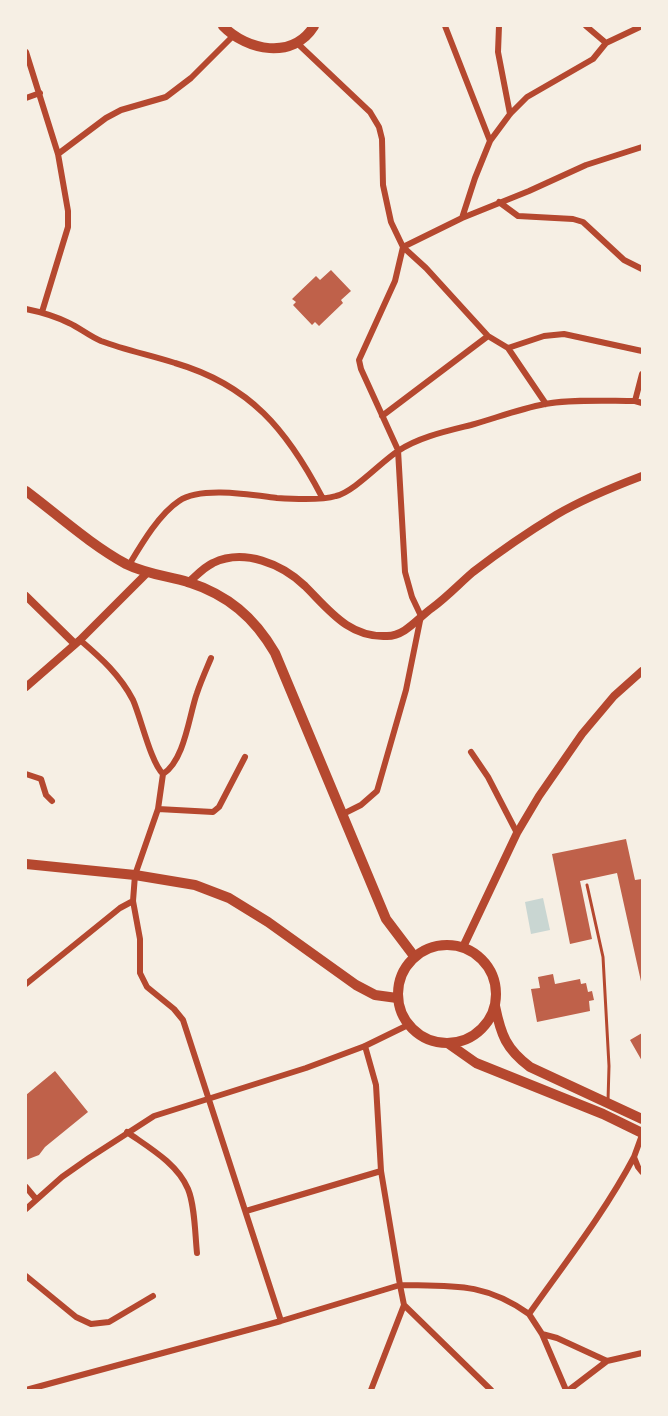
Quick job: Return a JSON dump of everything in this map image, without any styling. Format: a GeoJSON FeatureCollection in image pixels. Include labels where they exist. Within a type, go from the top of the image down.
{"type":"FeatureCollection","features":[{"type":"Feature","properties":{"kind":"main road"},"geometry":{"type":"LineString","coordinates":[[223,26],[233,36],[254,46],[271,48],[285,47],[296,42],[316,27]]}},
{"type":"Feature","properties":{"kind":"main road"},"geometry":{"type":"LineString","coordinates":[[26,491],[115,557],[147,573],[188,583],[219,596],[244,613],[262,631],[275,653],[386,919],[414,956]]}},
{"type":"Feature","properties":{"kind":"main road"},"geometry":{"type":"LineString","coordinates":[[26,864],[135,875],[195,885],[229,898],[268,922],[356,985],[375,995],[397,998]]}},
{"type":"Feature","properties":{"kind":"main road"},"geometry":{"type":"LineString","coordinates":[[495,1006],[489,1020],[478,1033],[464,1041],[448,1044],[433,1042],[419,1035],[408,1025],[400,1012],[397,998],[402,973],[414,956],[434,946],[448,944],[476,953],[494,976],[495,1006],[499,1028],[506,1044],[518,1058],[530,1067],[642,1119]]}},
{"type":"Feature","properties":{"kind":"main road"},"geometry":{"type":"LineString","coordinates":[[448,1044],[476,1063],[603,1114],[642,1134]]}},
{"type":"Feature","properties":{"kind":"street"},"geometry":{"type":"LineString","coordinates":[[445,26],[490,141]]}},
{"type":"Feature","properties":{"kind":"street"},"geometry":{"type":"LineString","coordinates":[[499,26],[498,52],[510,114]]}},
{"type":"Feature","properties":{"kind":"street"},"geometry":{"type":"LineString","coordinates":[[586,26],[606,44]]}},
{"type":"Feature","properties":{"kind":"street"},"geometry":{"type":"LineString","coordinates":[[462,218],[490,141],[510,114],[527,98],[593,59],[606,44],[642,26]]}},
{"type":"Feature","properties":{"kind":"street"},"geometry":{"type":"LineString","coordinates":[[58,154],[106,118],[121,110],[166,97],[191,78],[233,36]]}},
{"type":"Feature","properties":{"kind":"street"},"geometry":{"type":"LineString","coordinates":[[296,42],[370,112],[379,127],[382,139],[383,185],[392,222],[403,247],[426,268],[488,336],[508,348],[546,404]]}},
{"type":"Feature","properties":{"kind":"street"},"geometry":{"type":"LineString","coordinates":[[26,52],[58,154],[68,211],[68,227],[42,312]]}},
{"type":"Feature","properties":{"kind":"street"},"geometry":{"type":"LineString","coordinates":[[26,98],[40,93]]}},
{"type":"Feature","properties":{"kind":"street"},"geometry":{"type":"LineString","coordinates":[[403,247],[462,218],[586,165],[642,147]]}},
{"type":"Feature","properties":{"kind":"street"},"geometry":{"type":"LineString","coordinates":[[499,202],[518,216],[573,219],[583,222],[624,260],[642,269]]}},
{"type":"Feature","properties":{"kind":"street"},"geometry":{"type":"LineString","coordinates":[[343,814],[361,805],[377,791],[406,690],[421,616],[412,597],[405,572],[398,450],[359,360],[395,280],[403,247]]}},
{"type":"Feature","properties":{"kind":"street"},"geometry":{"type":"LineString","coordinates":[[26,309],[42,312],[69,323],[98,340],[177,363],[237,392],[258,406],[278,427],[305,465],[322,497]]}},
{"type":"Feature","properties":{"kind":"street"},"geometry":{"type":"LineString","coordinates":[[508,348],[544,336],[564,334],[642,351]]}},
{"type":"Feature","properties":{"kind":"street"},"geometry":{"type":"LineString","coordinates":[[382,416],[488,336]]}},
{"type":"Feature","properties":{"kind":"street"},"geometry":{"type":"LineString","coordinates":[[129,565],[142,543],[164,516],[179,501],[193,495],[214,494],[289,499],[336,497],[347,491],[398,450],[446,432],[514,411],[546,404],[592,401],[639,402],[642,374]]}},
{"type":"Feature","properties":{"kind":"street"},"geometry":{"type":"LineString","coordinates":[[188,583],[213,563],[230,557],[244,557],[272,565],[302,584],[338,620],[356,631],[372,636],[390,636],[406,630],[473,573],[556,515],[598,493],[642,476]]}},
{"type":"Feature","properties":{"kind":"street"},"geometry":{"type":"LineString","coordinates":[[26,687],[78,642],[147,573]]}},
{"type":"Feature","properties":{"kind":"street"},"geometry":{"type":"LineString","coordinates":[[26,596],[111,668],[134,703],[156,766],[163,774],[158,808],[135,875],[132,901],[140,939],[140,973],[147,987],[174,1009],[183,1020],[281,1321]]}},
{"type":"Feature","properties":{"kind":"street"},"geometry":{"type":"LineString","coordinates":[[163,774],[170,770],[175,759],[211,658]]}},
{"type":"Feature","properties":{"kind":"street"},"geometry":{"type":"LineString","coordinates":[[463,947],[517,833],[539,796],[582,734],[614,696],[642,671]]}},
{"type":"Feature","properties":{"kind":"street"},"geometry":{"type":"LineString","coordinates":[[471,752],[488,777],[517,833]]}},
{"type":"Feature","properties":{"kind":"street"},"geometry":{"type":"LineString","coordinates":[[158,808],[209,812],[216,810],[245,757]]}},
{"type":"Feature","properties":{"kind":"street"},"geometry":{"type":"LineString","coordinates":[[26,774],[41,778],[46,795],[52,801]]}},
{"type":"Feature","properties":{"kind":"street"},"geometry":{"type":"LineString","coordinates":[[26,984],[120,908],[132,901]]}},
{"type":"Feature","properties":{"kind":"street"},"geometry":{"type":"LineString","coordinates":[[26,1209],[62,1178],[127,1132],[154,1116],[306,1068],[365,1046],[408,1025]]}},
{"type":"Feature","properties":{"kind":"street"},"geometry":{"type":"LineString","coordinates":[[365,1046],[376,1085],[381,1171],[404,1305],[371,1390]]}},
{"type":"Feature","properties":{"kind":"street"},"geometry":{"type":"LineString","coordinates":[[603,1114],[608,1103]]}},
{"type":"Feature","properties":{"kind":"street"},"geometry":{"type":"LineString","coordinates":[[127,1132],[157,1153],[178,1173],[188,1189],[198,1253]]}},
{"type":"Feature","properties":{"kind":"street"},"geometry":{"type":"LineString","coordinates":[[529,1314],[624,1176],[642,1134]]}},
{"type":"Feature","properties":{"kind":"street"},"geometry":{"type":"LineString","coordinates":[[634,1157],[642,1172]]}},
{"type":"Feature","properties":{"kind":"street"},"geometry":{"type":"LineString","coordinates":[[246,1211],[381,1171]]}},
{"type":"Feature","properties":{"kind":"street"},"geometry":{"type":"LineString","coordinates":[[26,1187],[36,1199]]}},
{"type":"Feature","properties":{"kind":"street"},"geometry":{"type":"LineString","coordinates":[[26,1276],[76,1317],[90,1324],[109,1322],[153,1296]]}},
{"type":"Feature","properties":{"kind":"street"},"geometry":{"type":"LineString","coordinates":[[26,1390],[281,1321],[400,1285],[476,1287],[517,1305],[529,1314],[542,1334],[567,1390],[608,1361],[642,1353]]}},
{"type":"Feature","properties":{"kind":"street"},"geometry":{"type":"LineString","coordinates":[[404,1305],[491,1390]]}},
{"type":"Feature","properties":{"kind":"street"},"geometry":{"type":"LineString","coordinates":[[542,1334],[565,1341],[608,1361]]}},
{"type":"Feature","properties":{"kind":"lane"},"geometry":{"type":"LineString","coordinates":[[587,885],[603,957],[609,1066],[608,1103]]}},
{"type":"Feature","properties":{"kind":"shaded area"},"geometry":{"type":"Polygon","coordinates":[[[543,898],[550,930],[531,934],[525,902],[543,898]]]}},
{"type":"Feature","properties":{"kind":"building"},"geometry":{"type":"Polygon","coordinates":[[[331,270],[351,291],[341,300],[343,303],[319,326],[315,322],[312,325],[293,305],[296,302],[292,299],[316,276],[320,280],[331,270]]]}},
{"type":"Feature","properties":{"kind":"building"},"geometry":{"type":"Polygon","coordinates":[[[626,839],[635,880],[642,879],[642,986],[617,873],[580,881],[592,939],[570,944],[552,854],[626,839]]]}},
{"type":"Feature","properties":{"kind":"building"},"geometry":{"type":"Polygon","coordinates":[[[553,974],[555,984],[580,979],[581,984],[586,983],[588,992],[592,991],[594,1000],[589,1001],[590,1011],[537,1022],[531,989],[540,988],[538,977],[553,974]]]}},
{"type":"Feature","properties":{"kind":"building"},"geometry":{"type":"Polygon","coordinates":[[[642,1033],[642,1061],[630,1040],[642,1033]]]}},
{"type":"Feature","properties":{"kind":"building"},"geometry":{"type":"Polygon","coordinates":[[[55,1071],[88,1112],[45,1147],[39,1155],[26,1160],[26,1095],[55,1071]]]}}]}
